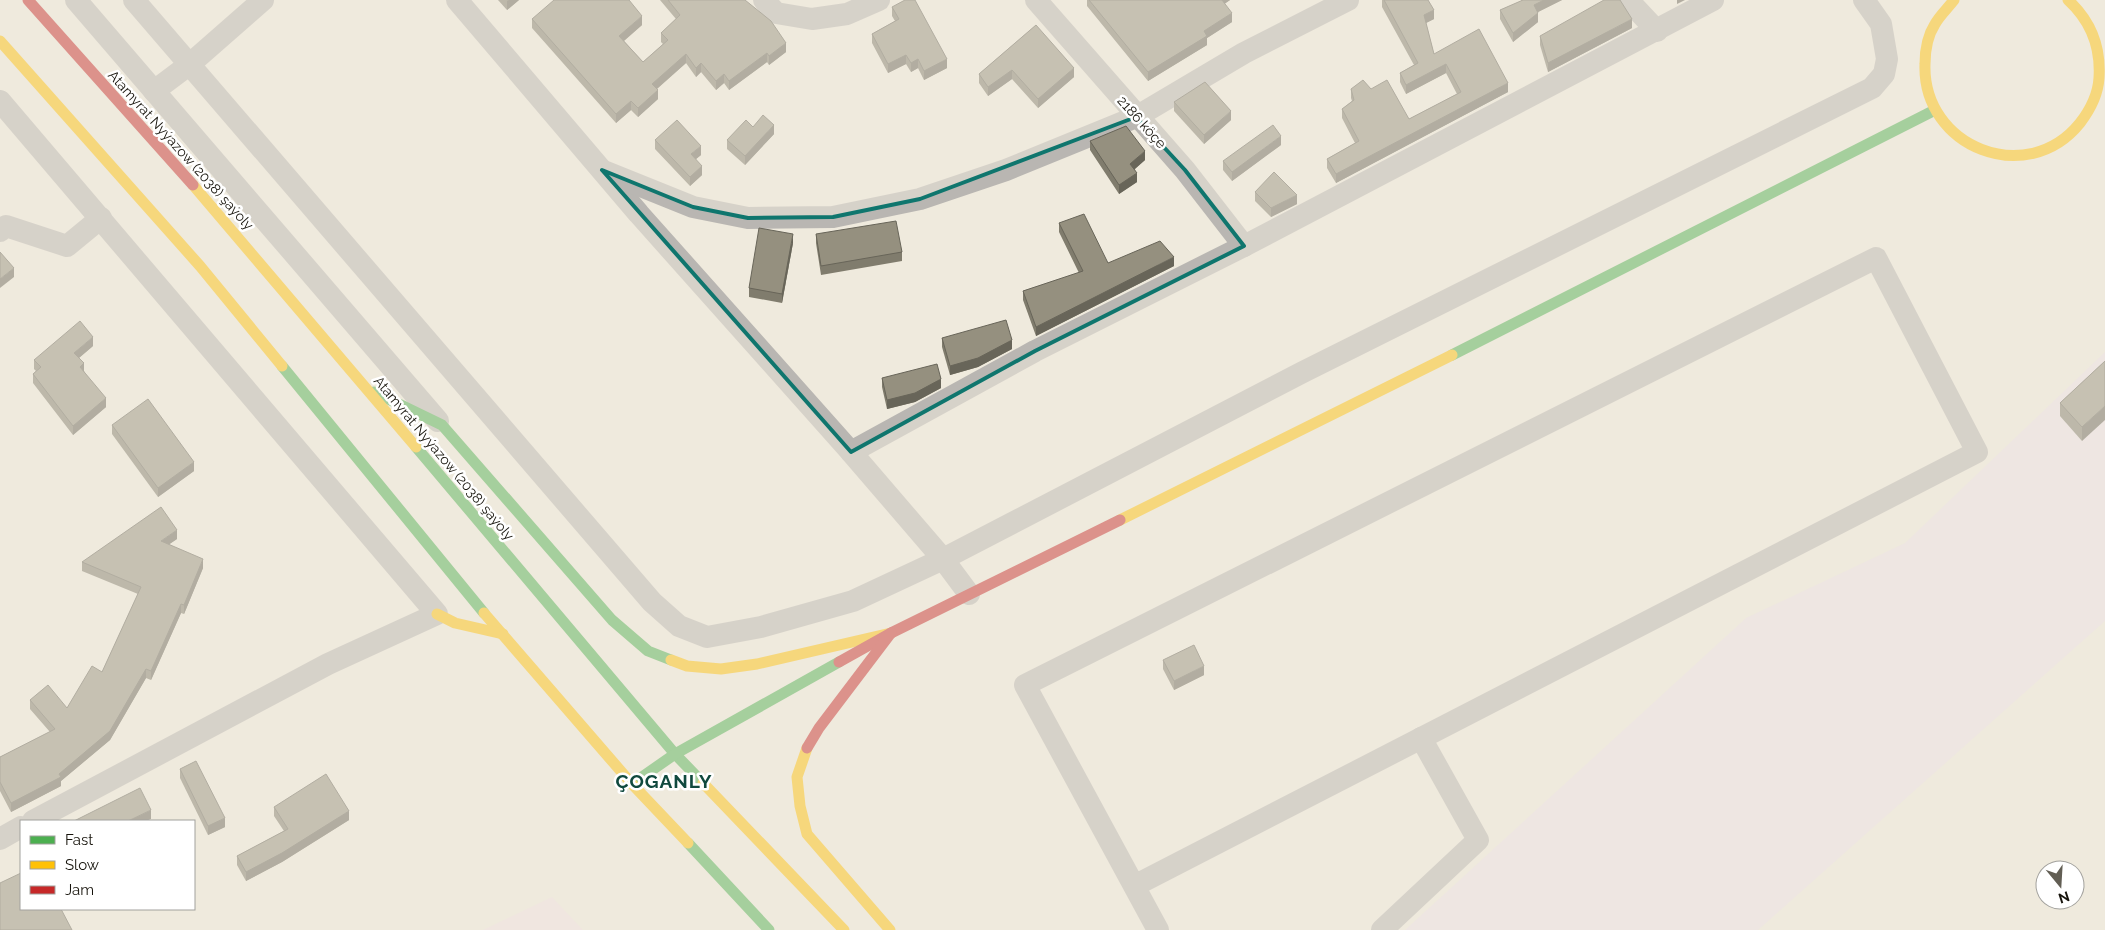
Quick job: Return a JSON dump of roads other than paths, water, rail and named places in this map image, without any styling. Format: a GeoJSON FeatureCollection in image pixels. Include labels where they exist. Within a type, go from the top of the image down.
{"type":"FeatureCollection","features":[{"type":"Feature","properties":{"kind":"main road","name":"Atamyrat Nyýazow (2038) şaýoly"},"geometry":{"type":"LineString","coordinates":[[28,0],[238,235],[675,754],[841,927]]}},
{"type":"Feature","properties":{"kind":"main road"},"geometry":{"type":"LineString","coordinates":[[1953,0],[1934,24],[1923,53],[1923,83],[1933,111],[1952,135],[1978,150],[2007,157],[2037,153],[2064,140],[2085,118],[2098,91],[2100,61],[2093,32],[2078,9],[2068,0]]}},
{"type":"Feature","properties":{"kind":"main road"},"geometry":{"type":"LineString","coordinates":[[2093,32],[2105,26]]}},
{"type":"Feature","properties":{"kind":"main road"},"geometry":{"type":"LineString","coordinates":[[0,41],[200,266],[503,634],[632,784],[769,930]]}},
{"type":"Feature","properties":{"kind":"main road"},"geometry":{"type":"LineString","coordinates":[[632,784],[675,754],[891,633],[1379,392],[1933,111]]}},
{"type":"Feature","properties":{"kind":"main road"},"geometry":{"type":"LineString","coordinates":[[366,388],[442,425],[612,620],[648,651],[687,666],[721,669],[757,664],[891,633]]}},
{"type":"Feature","properties":{"kind":"main road"},"geometry":{"type":"LineString","coordinates":[[533,529],[542,558]]}},
{"type":"Feature","properties":{"kind":"main road"},"geometry":{"type":"LineString","coordinates":[[555,596],[564,624]]}},
{"type":"Feature","properties":{"kind":"main road"},"geometry":{"type":"LineString","coordinates":[[438,614],[455,623],[503,634]]}},
{"type":"Feature","properties":{"kind":"main road"},"geometry":{"type":"LineString","coordinates":[[890,930],[807,834],[800,806],[797,777],[807,748],[819,728],[891,633]]}},
{"type":"Feature","properties":{"kind":"main road"},"geometry":{"type":"LineString","coordinates":[[841,927],[855,930]]}},
{"type":"Feature","properties":{"kind":"street"},"geometry":{"type":"LineString","coordinates":[[76,0],[442,425]]}},
{"type":"Feature","properties":{"kind":"street"},"geometry":{"type":"LineString","coordinates":[[134,0],[652,602],[679,626],[707,637],[761,627],[853,600],[943,559],[1304,372],[1872,88],[1884,74],[1887,59],[1881,24],[1864,0]]}},
{"type":"Feature","properties":{"kind":"street"},"geometry":{"type":"LineString","coordinates":[[154,91],[190,64],[263,0]]}},
{"type":"Feature","properties":{"kind":"street"},"geometry":{"type":"LineString","coordinates":[[457,0],[602,170],[851,452],[943,559],[969,594]]}},
{"type":"Feature","properties":{"kind":"street"},"geometry":{"type":"LineString","coordinates":[[764,0],[776,14],[812,19],[847,14],[879,0]]}},
{"type":"Feature","properties":{"kind":"street","name":"2186 köçe"},"geometry":{"type":"LineString","coordinates":[[1036,0],[1136,117],[1185,170],[1244,246]]}},
{"type":"Feature","properties":{"kind":"street"},"geometry":{"type":"LineString","coordinates":[[602,170],[693,207],[748,218],[833,217],[920,199],[1006,170],[1136,117],[1244,53],[1348,0]]}},
{"type":"Feature","properties":{"kind":"street"},"geometry":{"type":"LineString","coordinates":[[1628,0],[1657,31]]}},
{"type":"Feature","properties":{"kind":"street"},"geometry":{"type":"LineString","coordinates":[[851,452],[1035,351],[1244,246],[1713,0]]}},
{"type":"Feature","properties":{"kind":"street"},"geometry":{"type":"LineString","coordinates":[[0,101],[438,614],[328,664],[35,820]]}},
{"type":"Feature","properties":{"kind":"street"},"geometry":{"type":"LineString","coordinates":[[0,231],[6,226],[67,246],[101,218]]}},
{"type":"Feature","properties":{"kind":"street"},"geometry":{"type":"LineString","coordinates":[[1134,886],[1977,452],[1876,258],[1025,685],[1134,886],[1158,930]]}},
{"type":"Feature","properties":{"kind":"street"},"geometry":{"type":"LineString","coordinates":[[1382,930],[1478,840],[1421,738]]}},
{"type":"Feature","properties":{"kind":"street"},"geometry":{"type":"LineString","coordinates":[[0,839],[20,828]]}},
{"type":"Feature","properties":{"kind":"district","name":"ÇOGANLY"},"geometry":{"type":"Point","coordinates":[664,781]}}]}
